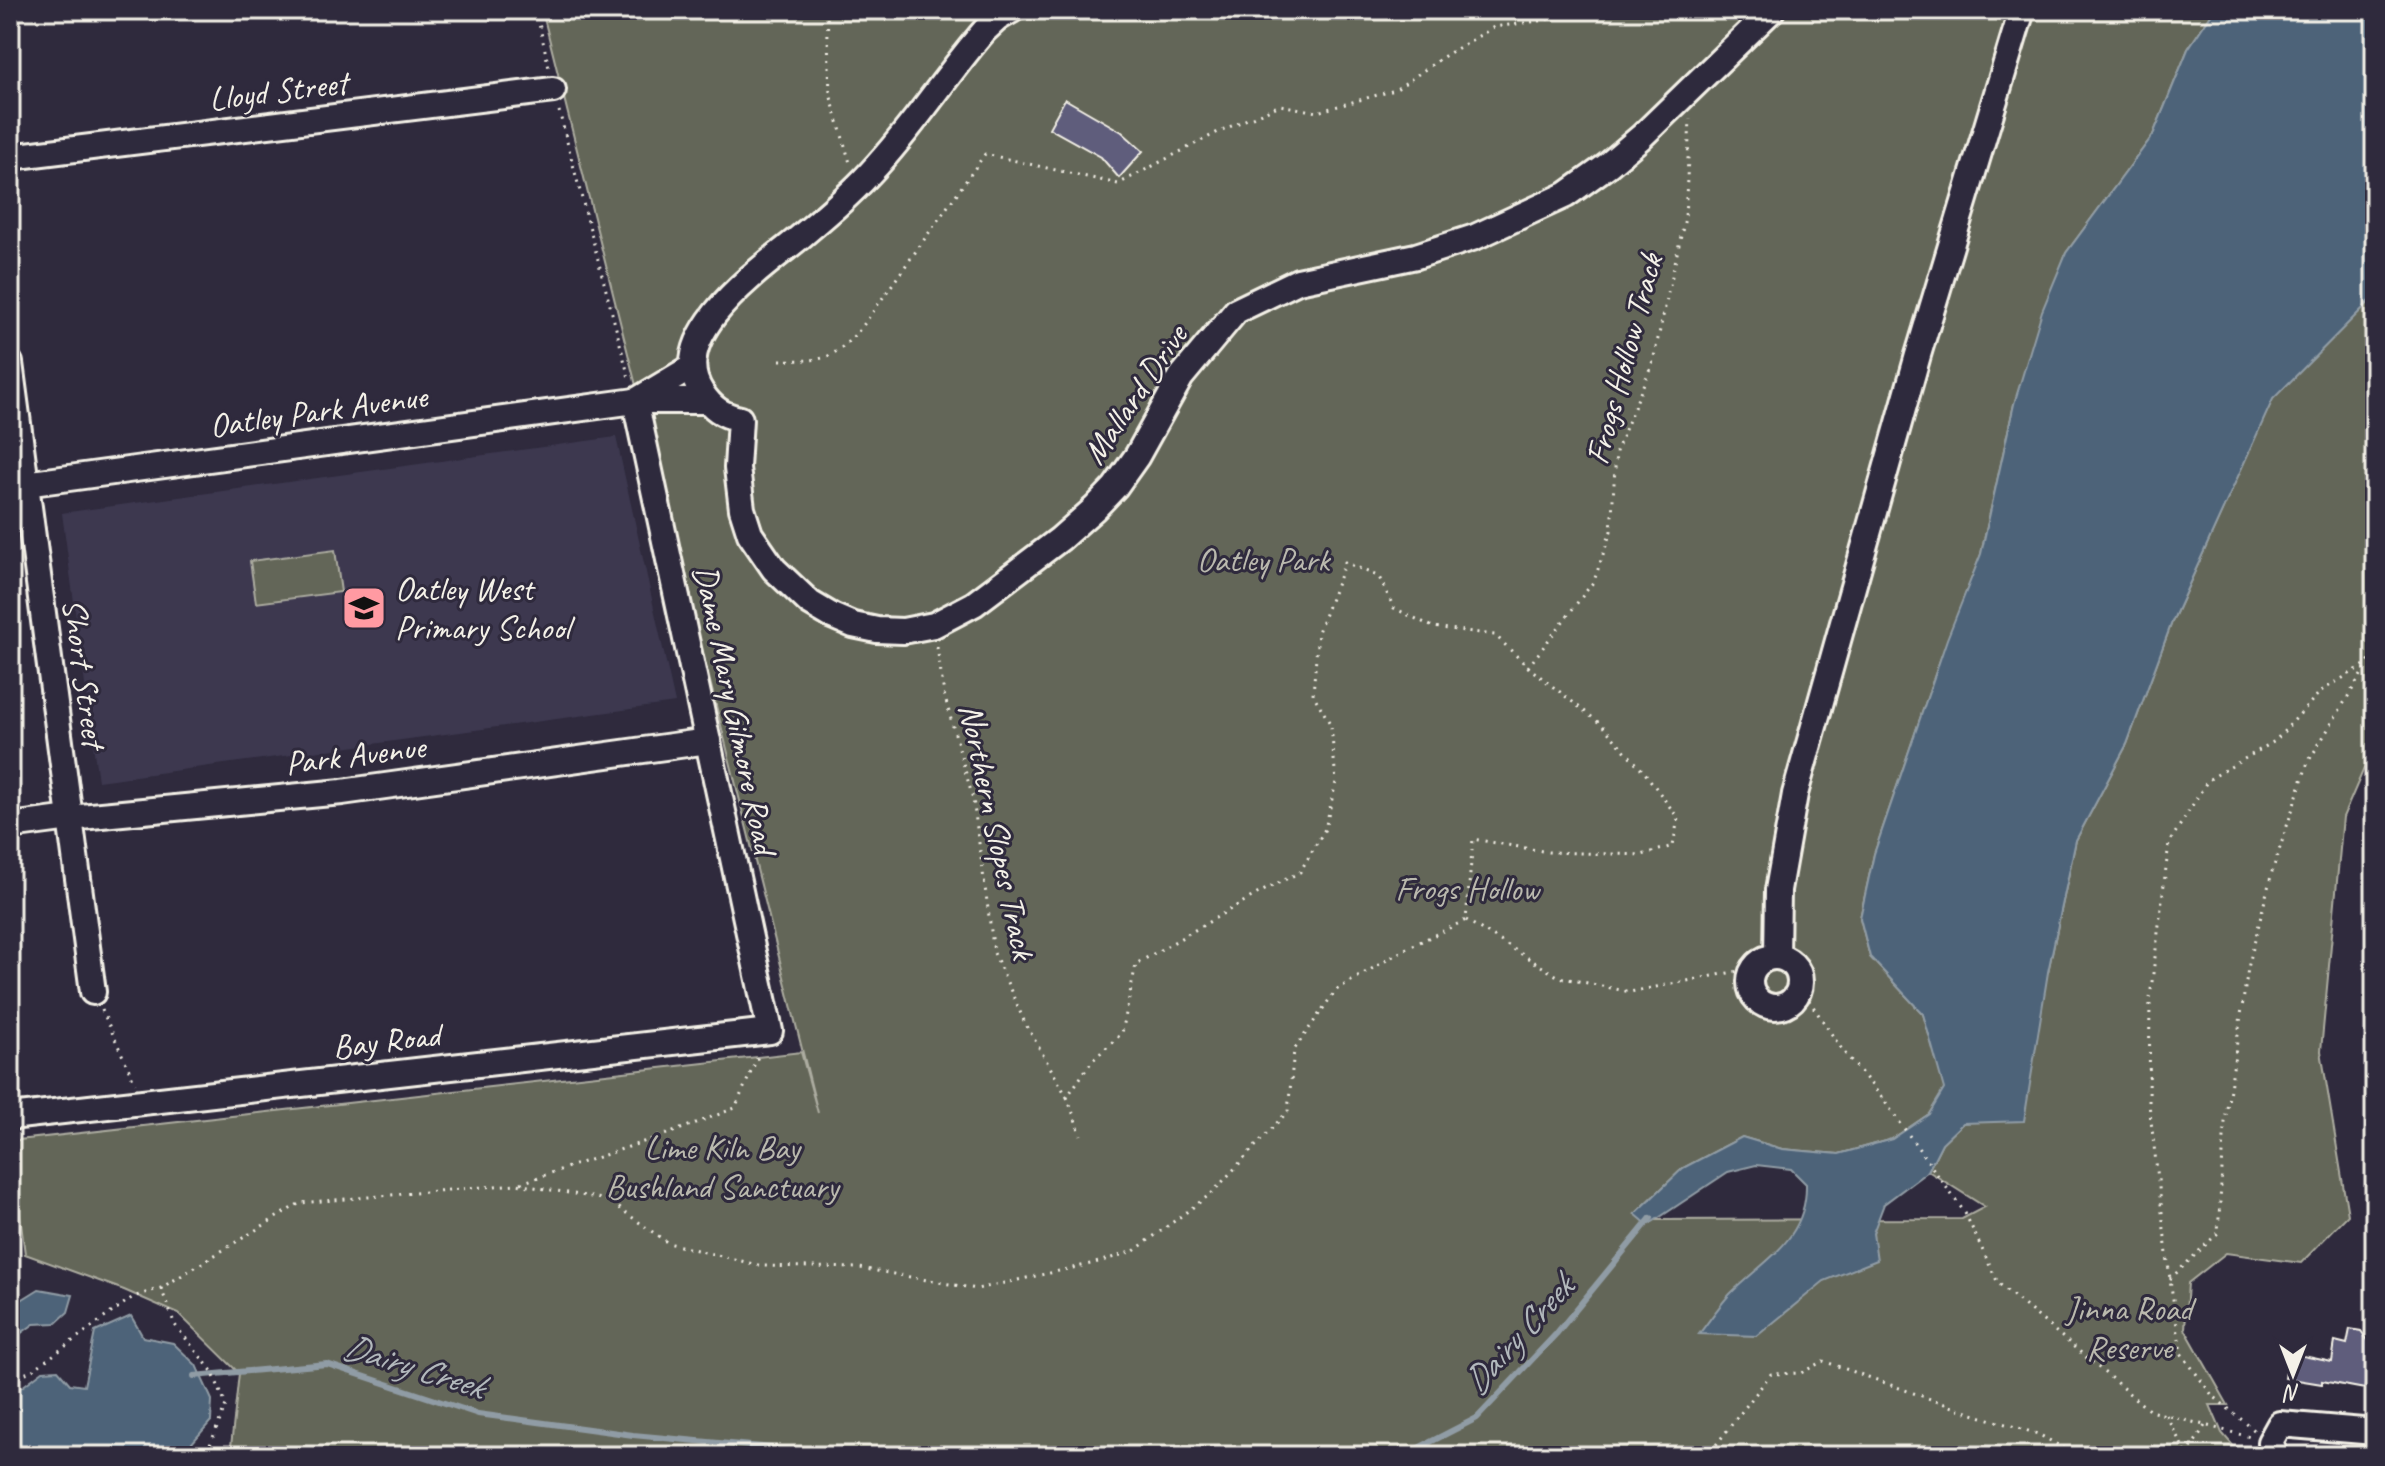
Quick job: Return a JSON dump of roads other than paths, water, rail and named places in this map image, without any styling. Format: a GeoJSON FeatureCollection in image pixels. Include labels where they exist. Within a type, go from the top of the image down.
{"type":"FeatureCollection","features":[{"type":"Feature","properties":{"kind":"street"},"geometry":{"type":"LineString","coordinates":[[707,401],[697,386],[692,367],[701,335],[711,317],[757,271],[856,187],[892,149],[985,30],[1012,10]]}},
{"type":"Feature","properties":{"kind":"street","name":"Mallard Drive"},"geometry":{"type":"LineString","coordinates":[[707,401],[721,414],[740,419],[737,468],[742,509],[750,534],[774,569],[792,587],[810,603],[853,625],[903,631],[934,625],[974,604],[1060,539],[1095,508],[1137,456],[1181,377],[1236,311],[1298,281],[1441,249],[1475,237],[1566,195],[1608,165],[1772,10]]}},
{"type":"Feature","properties":{"kind":"street"},"geometry":{"type":"LineString","coordinates":[[1777,957],[1778,890],[1795,794],[1918,355],[2022,10]]}},
{"type":"Feature","properties":{"kind":"street","name":"Lloyd Street"},"geometry":{"type":"LineString","coordinates":[[10,157],[553,90]]}},
{"type":"Feature","properties":{"kind":"street","name":"Short Street"},"geometry":{"type":"LineString","coordinates":[[10,363],[18,485],[70,818],[93,992]]}},
{"type":"Feature","properties":{"kind":"street"},"geometry":{"type":"LineString","coordinates":[[635,401],[692,367]]}},
{"type":"Feature","properties":{"kind":"street"},"geometry":{"type":"LineString","coordinates":[[635,401],[707,401]]}},
{"type":"Feature","properties":{"kind":"street","name":"Oatley Park Avenue"},"geometry":{"type":"LineString","coordinates":[[18,485],[635,401]]}},
{"type":"Feature","properties":{"kind":"street","name":"Dame Mary Gilmore Road"},"geometry":{"type":"LineString","coordinates":[[635,401],[770,1031]]}},
{"type":"Feature","properties":{"kind":"street","name":"Park Avenue"},"geometry":{"type":"LineString","coordinates":[[10,826],[342,792],[708,741]]}},
{"type":"Feature","properties":{"kind":"street"},"geometry":{"type":"LineString","coordinates":[[1777,957],[1795,966],[1800,987],[1786,1005],[1778,1007],[1762,1004],[1756,999],[1750,984],[1754,968],[1764,959],[1777,957]]}},
{"type":"Feature","properties":{"kind":"street","name":"Bay Road"},"geometry":{"type":"LineString","coordinates":[[10,1117],[770,1031]]}},
{"type":"Feature","properties":{"kind":"street"},"geometry":{"type":"LineString","coordinates":[[2273,1449],[2280,1424],[2375,1432]]}},
{"type":"Feature","properties":{"kind":"water"},"geometry":{"type":"Polygon","coordinates":[[[2214,10],[2375,10],[2375,296],[2273,399],[2172,622],[2127,744],[2076,840],[2048,972],[2024,1121],[1963,1123],[1942,1143],[1928,1171],[1884,1204],[1873,1233],[1877,1260],[1824,1281],[1757,1336],[1699,1334],[1730,1294],[1770,1259],[1792,1234],[1804,1203],[1806,1184],[1791,1169],[1756,1165],[1728,1172],[1648,1225],[1635,1214],[1683,1168],[1742,1137],[1782,1149],[1839,1154],[1892,1139],[1929,1114],[1944,1089],[1923,1014],[1870,957],[1860,918],[1874,854],[1947,639],[1981,554],[2014,404],[2042,311],[2066,253],[2153,135],[2188,49],[2214,10]]]}},
{"type":"Feature","properties":{"kind":"water"},"geometry":{"type":"Polygon","coordinates":[[[39,1289],[73,1295],[68,1312],[56,1323],[34,1324],[10,1341],[10,1307],[39,1289]]]}},
{"type":"Feature","properties":{"kind":"water"},"geometry":{"type":"Polygon","coordinates":[[[131,1316],[143,1337],[173,1343],[196,1365],[212,1400],[211,1421],[192,1443],[168,1456],[10,1456],[10,1392],[43,1371],[58,1370],[70,1384],[84,1386],[95,1332],[131,1316]]]}},
{"type":"Feature","properties":{"kind":"waterway","name":"Dairy Creek"},"geometry":{"type":"LineString","coordinates":[[1403,1456],[1477,1418],[1556,1334],[1651,1218]]}},
{"type":"Feature","properties":{"kind":"waterway","name":"Dairy Creek"},"geometry":{"type":"LineString","coordinates":[[194,1376],[327,1364],[478,1414],[633,1435],[793,1450],[810,1456]]}},
{"type":"Feature","properties":{"kind":"place","name":"Oatley West Primary School"},"geometry":{"type":"Point","coordinates":[364,608]}},
{"type":"Feature","properties":{"kind":"park label","name":"Oatley Park"},"geometry":{"type":"Point","coordinates":[1263,559]}},
{"type":"Feature","properties":{"kind":"park label","name":"Frogs Hollow"},"geometry":{"type":"Point","coordinates":[1467,888]}},
{"type":"Feature","properties":{"kind":"park label","name":"Lime Kiln Bay Bushland Sanctuary"},"geometry":{"type":"Point","coordinates":[722,1166]}},
{"type":"Feature","properties":{"kind":"park label","name":"Jinna Road Reserve"},"geometry":{"type":"Point","coordinates":[2129,1328]}}]}
